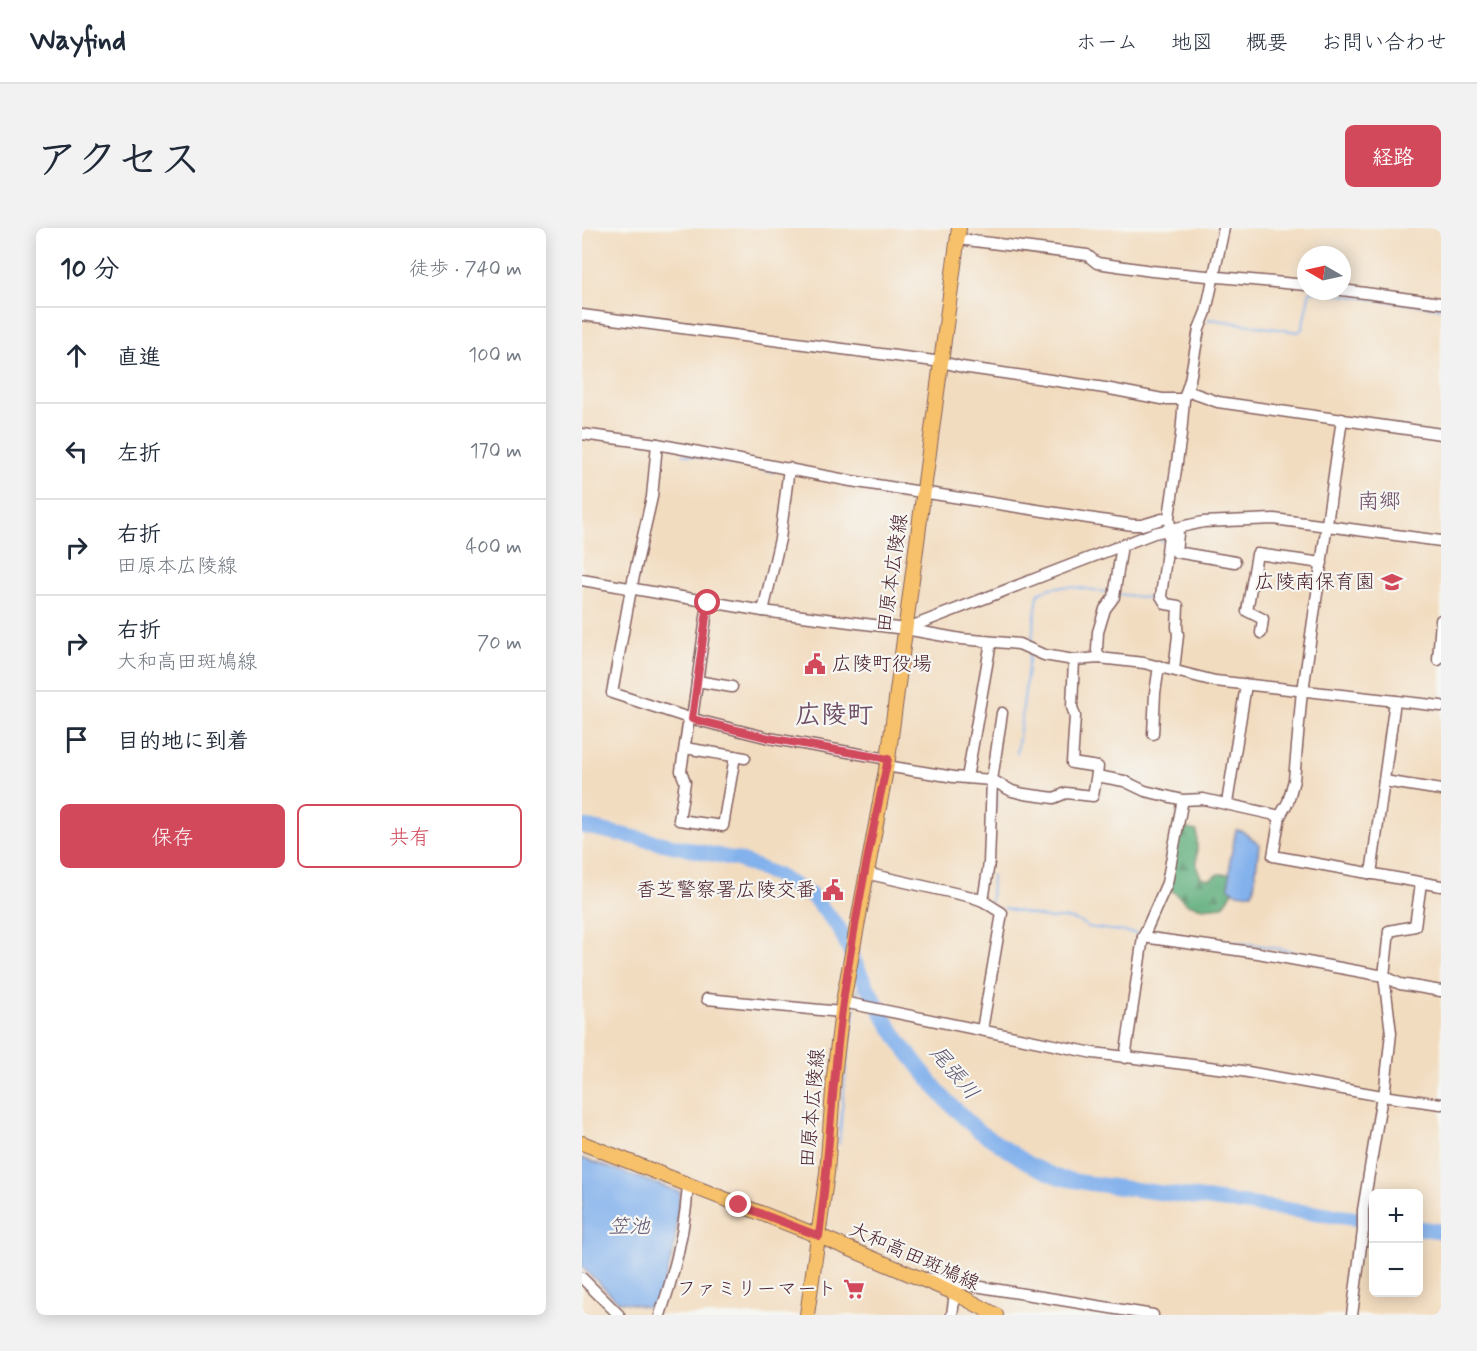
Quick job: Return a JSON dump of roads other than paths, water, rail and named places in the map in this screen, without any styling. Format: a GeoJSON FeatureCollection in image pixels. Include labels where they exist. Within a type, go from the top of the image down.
{"type":"FeatureCollection","features":[{"type":"Feature","properties":{"kind":"main road","name":"田原本広陵線"},"geometry":{"type":"LineString","coordinates":[[807,1315],[827,1173],[834,1076],[852,1006],[848,971],[887,763],[958,233]]}},
{"type":"Feature","properties":{"kind":"main road","name":"大和高田斑鳩線"},"geometry":{"type":"LineString","coordinates":[[582,1143],[819,1236],[955,1293],[996,1315]]}},
{"type":"Feature","properties":{"kind":"street"},"geometry":{"type":"LineString","coordinates":[[1174,670],[1178,635],[1178,606],[1166,604],[1162,598],[1169,530],[1198,328],[1206,312],[1224,228]]}},
{"type":"Feature","properties":{"kind":"street"},"geometry":{"type":"LineString","coordinates":[[958,233],[1087,255],[1097,263],[1297,284]]}},
{"type":"Feature","properties":{"kind":"street"},"geometry":{"type":"LineString","coordinates":[[1351,291],[1441,303]]}},
{"type":"Feature","properties":{"kind":"street"},"geometry":{"type":"LineString","coordinates":[[582,315],[942,362],[1162,399],[1188,395],[1218,402],[1441,434]]}},
{"type":"Feature","properties":{"kind":"street"},"geometry":{"type":"LineString","coordinates":[[1342,419],[1302,691],[1294,780],[1288,802],[1280,816],[1273,856],[1421,883],[1441,883]]}},
{"type":"Feature","properties":{"kind":"street"},"geometry":{"type":"LineString","coordinates":[[582,434],[751,463],[788,472],[1169,530],[1178,534],[1176,552],[1235,562]]}},
{"type":"Feature","properties":{"kind":"street"},"geometry":{"type":"LineString","coordinates":[[656,448],[652,497],[631,589],[612,693],[691,718],[769,738],[887,763],[967,778],[992,780],[1018,793],[1054,798],[1066,793],[1093,796],[1098,767],[1072,763],[1076,716],[1072,707],[1074,660]]}},
{"type":"Feature","properties":{"kind":"street"},"geometry":{"type":"LineString","coordinates":[[763,611],[780,539],[788,472]]}},
{"type":"Feature","properties":{"kind":"street"},"geometry":{"type":"LineString","coordinates":[[905,629],[1122,545],[1203,522],[1275,519],[1441,541]]}},
{"type":"Feature","properties":{"kind":"street"},"geometry":{"type":"LineString","coordinates":[[1099,658],[1098,632],[1114,594],[1122,545]]}},
{"type":"Feature","properties":{"kind":"street"},"geometry":{"type":"LineString","coordinates":[[1261,633],[1263,619],[1247,611],[1257,554],[1322,563]]}},
{"type":"Feature","properties":{"kind":"street"},"geometry":{"type":"LineString","coordinates":[[582,580],[708,603],[921,633],[1019,644],[1044,655],[1074,660],[1099,658],[1159,666],[1203,679],[1441,706]]}},
{"type":"Feature","properties":{"kind":"street"},"geometry":{"type":"LineString","coordinates":[[685,748],[740,757],[723,826],[680,820],[685,782],[681,771],[708,603]]}},
{"type":"Feature","properties":{"kind":"street"},"geometry":{"type":"LineString","coordinates":[[1438,660],[1441,621]]}},
{"type":"Feature","properties":{"kind":"street"},"geometry":{"type":"LineString","coordinates":[[967,778],[992,642]]}},
{"type":"Feature","properties":{"kind":"street"},"geometry":{"type":"LineString","coordinates":[[1153,734],[1159,666]]}},
{"type":"Feature","properties":{"kind":"street"},"geometry":{"type":"LineString","coordinates":[[697,681],[732,687]]}},
{"type":"Feature","properties":{"kind":"street"},"geometry":{"type":"LineString","coordinates":[[1227,803],[1246,685]]}},
{"type":"Feature","properties":{"kind":"street"},"geometry":{"type":"LineString","coordinates":[[1371,874],[1395,701]]}},
{"type":"Feature","properties":{"kind":"street"},"geometry":{"type":"LineString","coordinates":[[983,901],[990,853],[992,780],[1002,713]]}},
{"type":"Feature","properties":{"kind":"street"},"geometry":{"type":"LineString","coordinates":[[1097,776],[1124,780],[1145,791],[1183,800],[1203,799],[1280,816]]}},
{"type":"Feature","properties":{"kind":"street"},"geometry":{"type":"LineString","coordinates":[[1384,782],[1441,790]]}},
{"type":"Feature","properties":{"kind":"street"},"geometry":{"type":"LineString","coordinates":[[1125,1058],[1145,932],[1167,883],[1182,804]]}},
{"type":"Feature","properties":{"kind":"street"},"geometry":{"type":"LineString","coordinates":[[865,873],[983,901],[1002,914],[982,1030]]}},
{"type":"Feature","properties":{"kind":"street"},"geometry":{"type":"LineString","coordinates":[[1352,1315],[1363,1227],[1362,1214],[1383,1096],[1391,1033],[1384,976],[1389,931],[1415,926],[1421,883]]}},
{"type":"Feature","properties":{"kind":"street"},"geometry":{"type":"LineString","coordinates":[[1145,932],[1384,976],[1400,984],[1441,991]]}},
{"type":"Feature","properties":{"kind":"street"},"geometry":{"type":"LineString","coordinates":[[707,999],[889,1010],[1093,1053],[1242,1071],[1441,1104]]}},
{"type":"Feature","properties":{"kind":"street"},"geometry":{"type":"LineString","coordinates":[[660,1315],[679,1252],[686,1216],[688,1185]]}},
{"type":"Feature","properties":{"kind":"street"},"geometry":{"type":"LineString","coordinates":[[914,1276],[1153,1315]]}},
{"type":"Feature","properties":{"kind":"street"},"geometry":{"type":"LineString","coordinates":[[582,1278],[619,1315]]}},
{"type":"Feature","properties":{"kind":"street"},"geometry":{"type":"LineString","coordinates":[[952,1315],[955,1293]]}},
{"type":"Feature","properties":{"kind":"water"},"geometry":{"type":"Polygon","coordinates":[[[1236,830],[1242,831],[1259,844],[1252,893],[1239,893],[1229,887],[1230,860],[1236,830]]]}},
{"type":"Feature","properties":{"kind":"water","name":"笠池"},"geometry":{"type":"Polygon","coordinates":[[[582,1158],[680,1192],[674,1249],[657,1309],[618,1301],[582,1267],[582,1158]]]}},
{"type":"Feature","properties":{"kind":"waterway"},"geometry":{"type":"LineString","coordinates":[[1208,321],[1210,319],[1298,332],[1302,329],[1310,291],[1441,308]]}},
{"type":"Feature","properties":{"kind":"waterway"},"geometry":{"type":"LineString","coordinates":[[683,454],[774,472]]}},
{"type":"Feature","properties":{"kind":"waterway"},"geometry":{"type":"LineString","coordinates":[[1157,538],[1166,542]]}},
{"type":"Feature","properties":{"kind":"waterway"},"geometry":{"type":"LineString","coordinates":[[1031,646],[1038,595],[1044,590],[1063,587],[1112,593]]}},
{"type":"Feature","properties":{"kind":"waterway"},"geometry":{"type":"LineString","coordinates":[[1117,594],[1159,599]]}},
{"type":"Feature","properties":{"kind":"waterway"},"geometry":{"type":"LineString","coordinates":[[1017,753],[1030,652]]}},
{"type":"Feature","properties":{"kind":"waterway"},"geometry":{"type":"LineString","coordinates":[[996,809],[997,788]]}},
{"type":"Feature","properties":{"kind":"waterway","name":"尾張川"},"geometry":{"type":"LineString","coordinates":[[582,826],[739,860],[776,875],[812,896],[839,928],[861,975],[902,1045],[943,1097],[976,1129],[1031,1165],[1060,1178],[1087,1183],[1369,1220]]}},
{"type":"Feature","properties":{"kind":"waterway"},"geometry":{"type":"LineString","coordinates":[[991,902],[992,875]]}},
{"type":"Feature","properties":{"kind":"waterway"},"geometry":{"type":"LineString","coordinates":[[1004,908],[1052,919],[1071,919],[1088,927],[1141,934]]}},
{"type":"Feature","properties":{"kind":"waterway"},"geometry":{"type":"LineString","coordinates":[[1164,935],[1257,945],[1295,952],[1303,957]]}},
{"type":"Feature","properties":{"kind":"waterway"},"geometry":{"type":"LineString","coordinates":[[1308,957],[1343,964]]}},
{"type":"Feature","properties":{"kind":"waterway"},"geometry":{"type":"LineString","coordinates":[[856,1001],[861,975]]}},
{"type":"Feature","properties":{"kind":"waterway"},"geometry":{"type":"LineString","coordinates":[[839,1144],[846,1066],[855,1007]]}},
{"type":"Feature","properties":{"kind":"waterway","name":"尾張川"},"geometry":{"type":"LineString","coordinates":[[1423,1229],[1441,1231]]}},
{"type":"Feature","properties":{"kind":"place","name":"広陵南保育園"},"geometry":{"type":"Point","coordinates":[1392,582]}},
{"type":"Feature","properties":{"kind":"place","name":"広陵町役場"},"geometry":{"type":"Point","coordinates":[815,664]}},
{"type":"Feature","properties":{"kind":"place","name":"香芝警察署広陵交番"},"geometry":{"type":"Point","coordinates":[833,890]}},
{"type":"Feature","properties":{"kind":"place","name":"ファミリーマート"},"geometry":{"type":"Point","coordinates":[854,1289]}},
{"type":"Feature","properties":{"kind":"district","name":"南郷"},"geometry":{"type":"Point","coordinates":[1379,502]}},
{"type":"Feature","properties":{"kind":"district","name":"広陵町"},"geometry":{"type":"Point","coordinates":[834,716]}}]}
